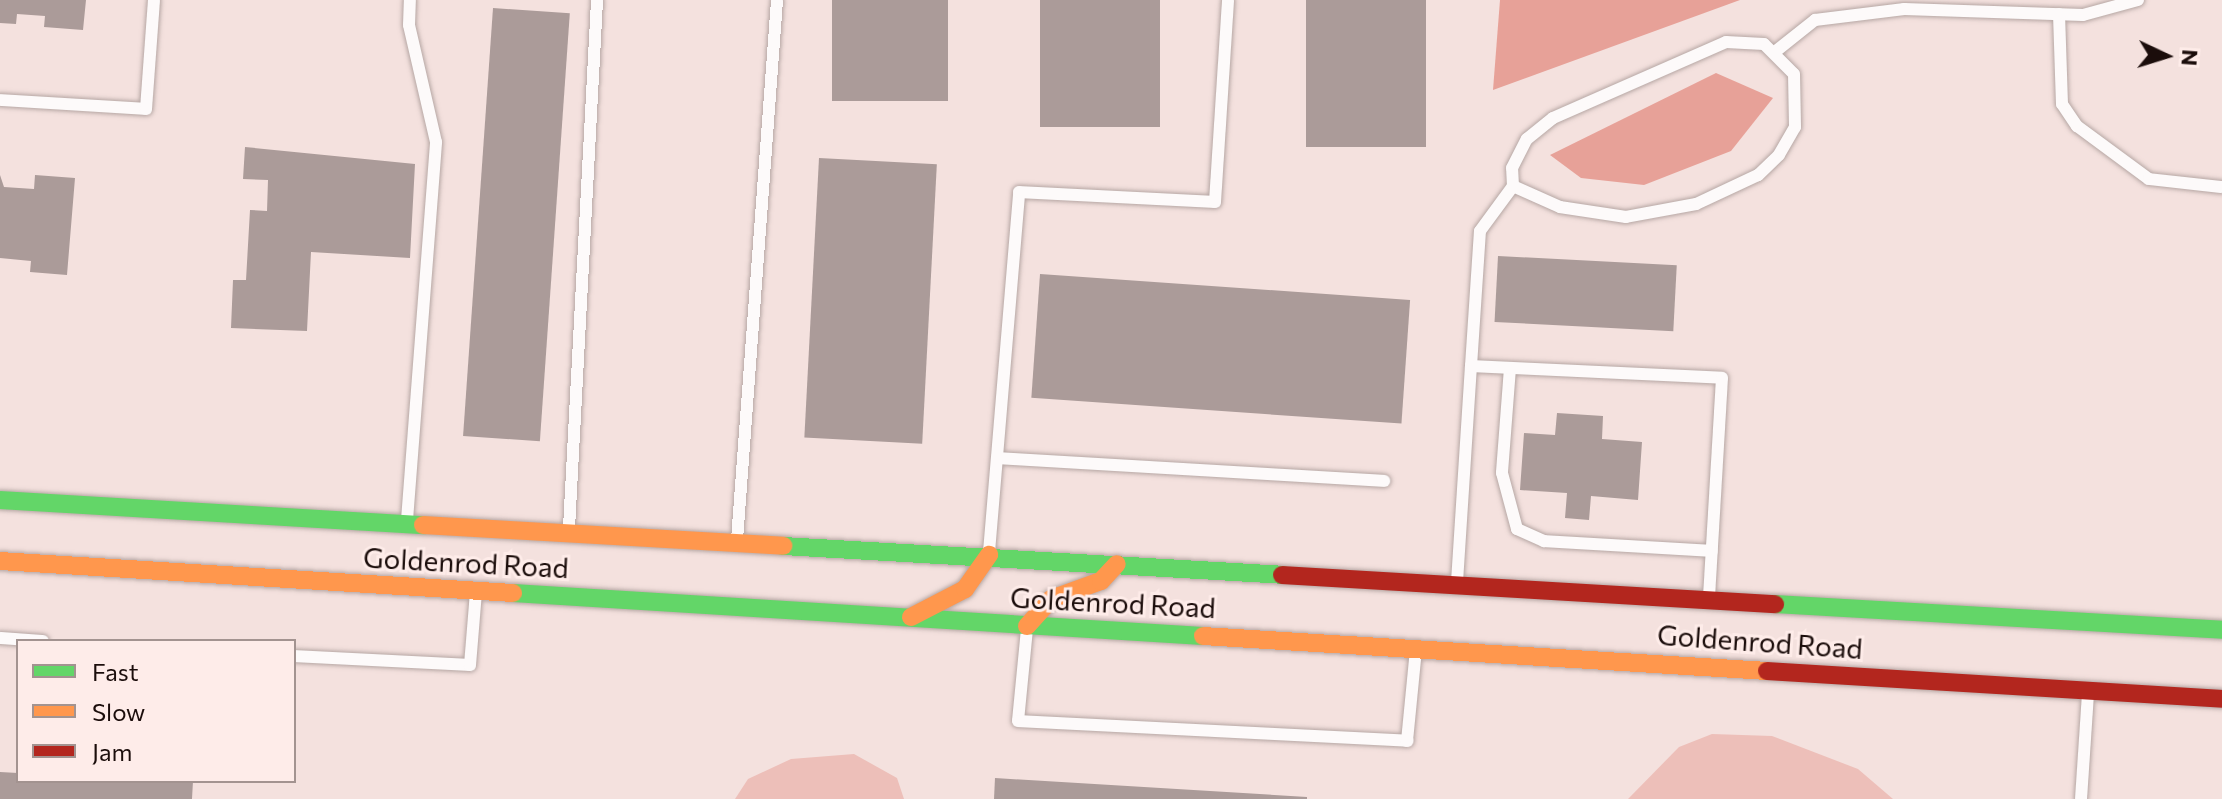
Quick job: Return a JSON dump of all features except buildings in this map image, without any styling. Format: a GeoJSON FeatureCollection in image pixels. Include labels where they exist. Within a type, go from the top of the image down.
{"type":"FeatureCollection","features":[{"type":"Feature","properties":{"kind":"main road","name":"Goldenrod Road"},"geometry":{"type":"LineString","coordinates":[[0,500],[737,540],[1457,587],[2222,630]]}},
{"type":"Feature","properties":{"kind":"main road"},"geometry":{"type":"LineString","coordinates":[[909,618],[965,589],[989,555]]}},
{"type":"Feature","properties":{"kind":"main road","name":"Goldenrod Road"},"geometry":{"type":"LineString","coordinates":[[0,561],[2222,699]]}},
{"type":"Feature","properties":{"kind":"main road"},"geometry":{"type":"LineString","coordinates":[[1027,626],[1051,599],[1101,581],[1117,564]]}},
{"type":"Feature","properties":{"kind":"lane"},"geometry":{"type":"LineString","coordinates":[[0,100],[146,109],[154,0]]}},
{"type":"Feature","properties":{"kind":"lane"},"geometry":{"type":"LineString","coordinates":[[407,523],[436,142],[409,25],[410,0]]}},
{"type":"Feature","properties":{"kind":"lane"},"geometry":{"type":"LineString","coordinates":[[568,531],[597,0]]}},
{"type":"Feature","properties":{"kind":"lane"},"geometry":{"type":"LineString","coordinates":[[737,540],[777,0]]}},
{"type":"Feature","properties":{"kind":"lane"},"geometry":{"type":"LineString","coordinates":[[989,555],[1019,192],[1215,202],[1228,0]]}},
{"type":"Feature","properties":{"kind":"lane"},"geometry":{"type":"LineString","coordinates":[[1776,51],[1815,20],[1904,9],[2059,14],[2138,0]]}},
{"type":"Feature","properties":{"kind":"lane"},"geometry":{"type":"LineString","coordinates":[[2059,14],[2062,104],[2077,126],[2149,179],[2222,187]]}},
{"type":"Feature","properties":{"kind":"lane"},"geometry":{"type":"LineString","coordinates":[[1457,587],[1480,231],[1513,186],[1516,155],[1553,118],[1726,42],[1776,51],[1794,74],[1795,127],[1758,175],[1696,204],[1626,217],[1560,207],[1513,186]]}},
{"type":"Feature","properties":{"kind":"lane"},"geometry":{"type":"LineString","coordinates":[[1471,366],[1722,378],[1708,599]]}},
{"type":"Feature","properties":{"kind":"lane"},"geometry":{"type":"LineString","coordinates":[[1510,368],[1502,473],[1517,529],[1544,541],[1712,551]]}},
{"type":"Feature","properties":{"kind":"lane"},"geometry":{"type":"LineString","coordinates":[[998,458],[1384,481]]}},
{"type":"Feature","properties":{"kind":"lane"},"geometry":{"type":"LineString","coordinates":[[296,656],[470,665],[476,591]]}},
{"type":"Feature","properties":{"kind":"lane"},"geometry":{"type":"LineString","coordinates":[[1027,626],[1018,721],[1407,741],[1416,647]]}},
{"type":"Feature","properties":{"kind":"lane"},"geometry":{"type":"LineString","coordinates":[[2081,799],[2089,689]]}},
{"type":"Feature","properties":{"kind":"shaded area"},"geometry":{"type":"Polygon","coordinates":[[[1500,0],[1740,0],[1493,90],[1500,0]]]}},
{"type":"Feature","properties":{"kind":"shaded area"},"geometry":{"type":"Polygon","coordinates":[[[1716,73],[1773,98],[1731,151],[1644,185],[1581,178],[1550,155],[1716,73]]]}},
{"type":"Feature","properties":{"kind":"shaded area"},"geometry":{"type":"Polygon","coordinates":[[[1712,734],[1772,736],[1858,769],[1893,799],[1628,799],[1679,747],[1712,734]]]}},
{"type":"Feature","properties":{"kind":"shaded area"},"geometry":{"type":"Polygon","coordinates":[[[854,754],[897,778],[904,799],[735,799],[748,779],[791,759],[854,754]]]}},
{"type":"Feature","properties":{"kind":"traffic: fast"},"geometry":{"type":"LineString","coordinates":[[0,500],[423,525]]}},
{"type":"Feature","properties":{"kind":"traffic: fast"},"geometry":{"type":"LineString","coordinates":[[783,546],[1282,575]]}},
{"type":"Feature","properties":{"kind":"traffic: fast"},"geometry":{"type":"LineString","coordinates":[[513,593],[1203,636]]}},
{"type":"Feature","properties":{"kind":"traffic: fast"},"geometry":{"type":"LineString","coordinates":[[1775,604],[2222,630]]}},
{"type":"Feature","properties":{"kind":"traffic: slow"},"geometry":{"type":"LineString","coordinates":[[423,525],[783,546]]}},
{"type":"Feature","properties":{"kind":"traffic: slow"},"geometry":{"type":"LineString","coordinates":[[911,617],[965,589],[989,555]]}},
{"type":"Feature","properties":{"kind":"traffic: slow"},"geometry":{"type":"LineString","coordinates":[[0,561],[513,593]]}},
{"type":"Feature","properties":{"kind":"traffic: slow"},"geometry":{"type":"LineString","coordinates":[[1027,626],[1051,599],[1101,581],[1117,564]]}},
{"type":"Feature","properties":{"kind":"traffic: slow"},"geometry":{"type":"LineString","coordinates":[[1203,636],[1767,671]]}},
{"type":"Feature","properties":{"kind":"traffic: jam"},"geometry":{"type":"LineString","coordinates":[[1282,575],[1775,604]]}},
{"type":"Feature","properties":{"kind":"traffic: jam"},"geometry":{"type":"LineString","coordinates":[[1767,671],[2222,699]]}}]}
